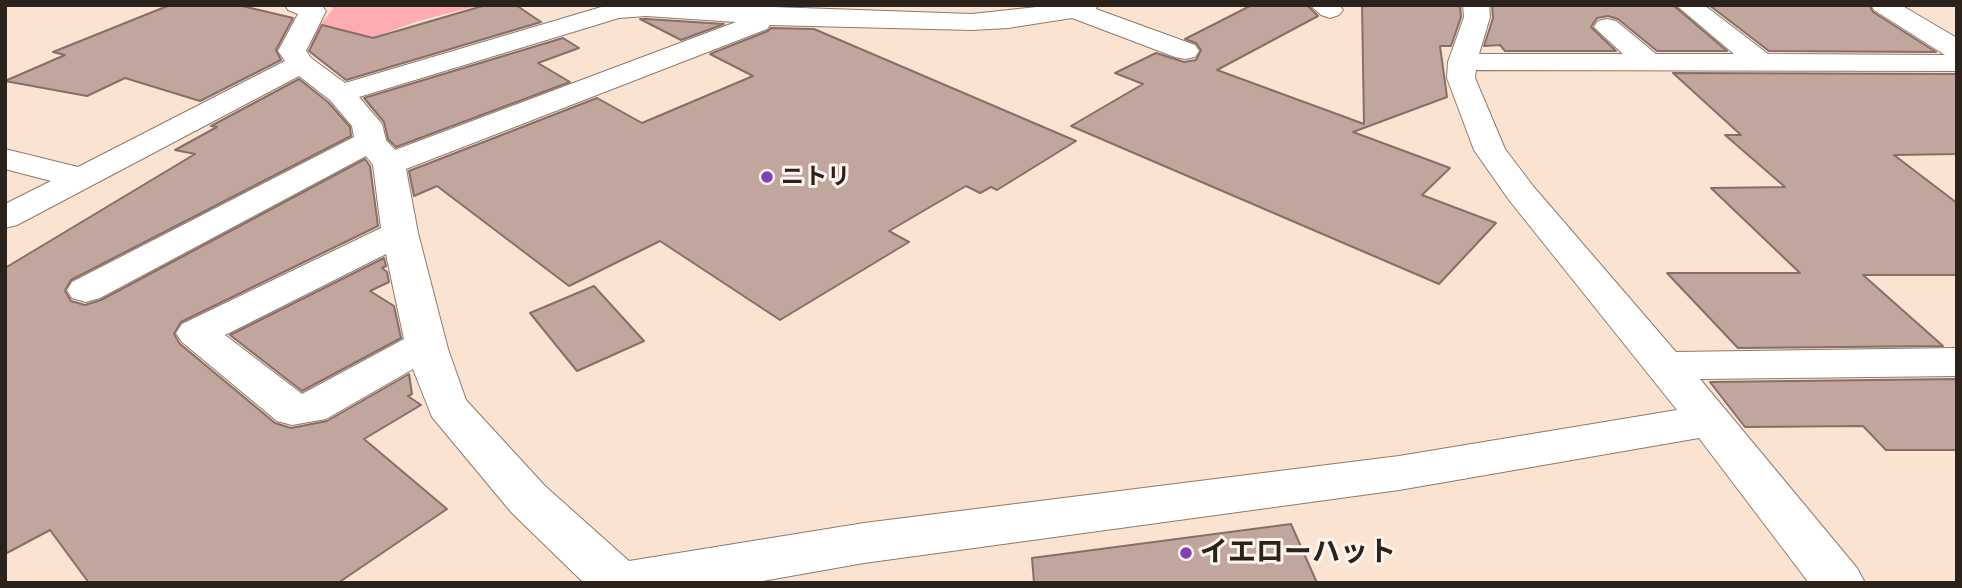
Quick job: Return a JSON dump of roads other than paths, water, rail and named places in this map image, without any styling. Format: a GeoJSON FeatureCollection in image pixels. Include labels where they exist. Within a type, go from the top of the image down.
{"type":"FeatureCollection","features":[{"type":"Feature","properties":{"kind":"street"},"geometry":{"type":"LineString","coordinates":[[297,5],[313,11],[292,51],[301,64],[340,94],[367,124],[380,153],[427,344],[447,406],[528,499],[618,583]]}},
{"type":"Feature","properties":{"kind":"street"},"geometry":{"type":"LineString","coordinates":[[934,5],[972,22]]}},
{"type":"Feature","properties":{"kind":"street"},"geometry":{"type":"LineString","coordinates":[[1476,5],[1477,17],[1462,62],[1461,78],[1490,150],[1521,193],[1710,420],[1839,583]]}},
{"type":"Feature","properties":{"kind":"street"},"geometry":{"type":"LineString","coordinates":[[1688,5],[1762,63]]}},
{"type":"Feature","properties":{"kind":"street"},"geometry":{"type":"LineString","coordinates":[[1883,5],[1957,50]]}},
{"type":"Feature","properties":{"kind":"street"},"geometry":{"type":"LineString","coordinates":[[340,94],[616,11],[651,7],[773,17],[972,22],[1008,20],[1080,8],[1185,51]]}},
{"type":"Feature","properties":{"kind":"street"},"geometry":{"type":"LineString","coordinates":[[86,290],[380,153],[773,17]]}},
{"type":"Feature","properties":{"kind":"street"},"geometry":{"type":"LineString","coordinates":[[1607,27],[1650,62]]}},
{"type":"Feature","properties":{"kind":"street"},"geometry":{"type":"LineString","coordinates":[[1462,62],[1957,63]]}},
{"type":"Feature","properties":{"kind":"street"},"geometry":{"type":"LineString","coordinates":[[5,218],[301,64]]}},
{"type":"Feature","properties":{"kind":"street"},"geometry":{"type":"LineString","coordinates":[[5,159],[81,178]]}},
{"type":"Feature","properties":{"kind":"street"},"geometry":{"type":"LineString","coordinates":[[400,233],[196,333],[292,410],[311,408],[427,344]]}},
{"type":"Feature","properties":{"kind":"street"},"geometry":{"type":"LineString","coordinates":[[1664,366],[1957,362]]}},
{"type":"Feature","properties":{"kind":"street"},"geometry":{"type":"LineString","coordinates":[[628,583],[864,543],[1399,473],[1710,420]]}},
{"type":"Feature","properties":{"kind":"place","name":"ニトリ"},"geometry":{"type":"Point","coordinates":[767,177]}},
{"type":"Feature","properties":{"kind":"place","name":"イエローハット"},"geometry":{"type":"Point","coordinates":[1186,553]}}]}
